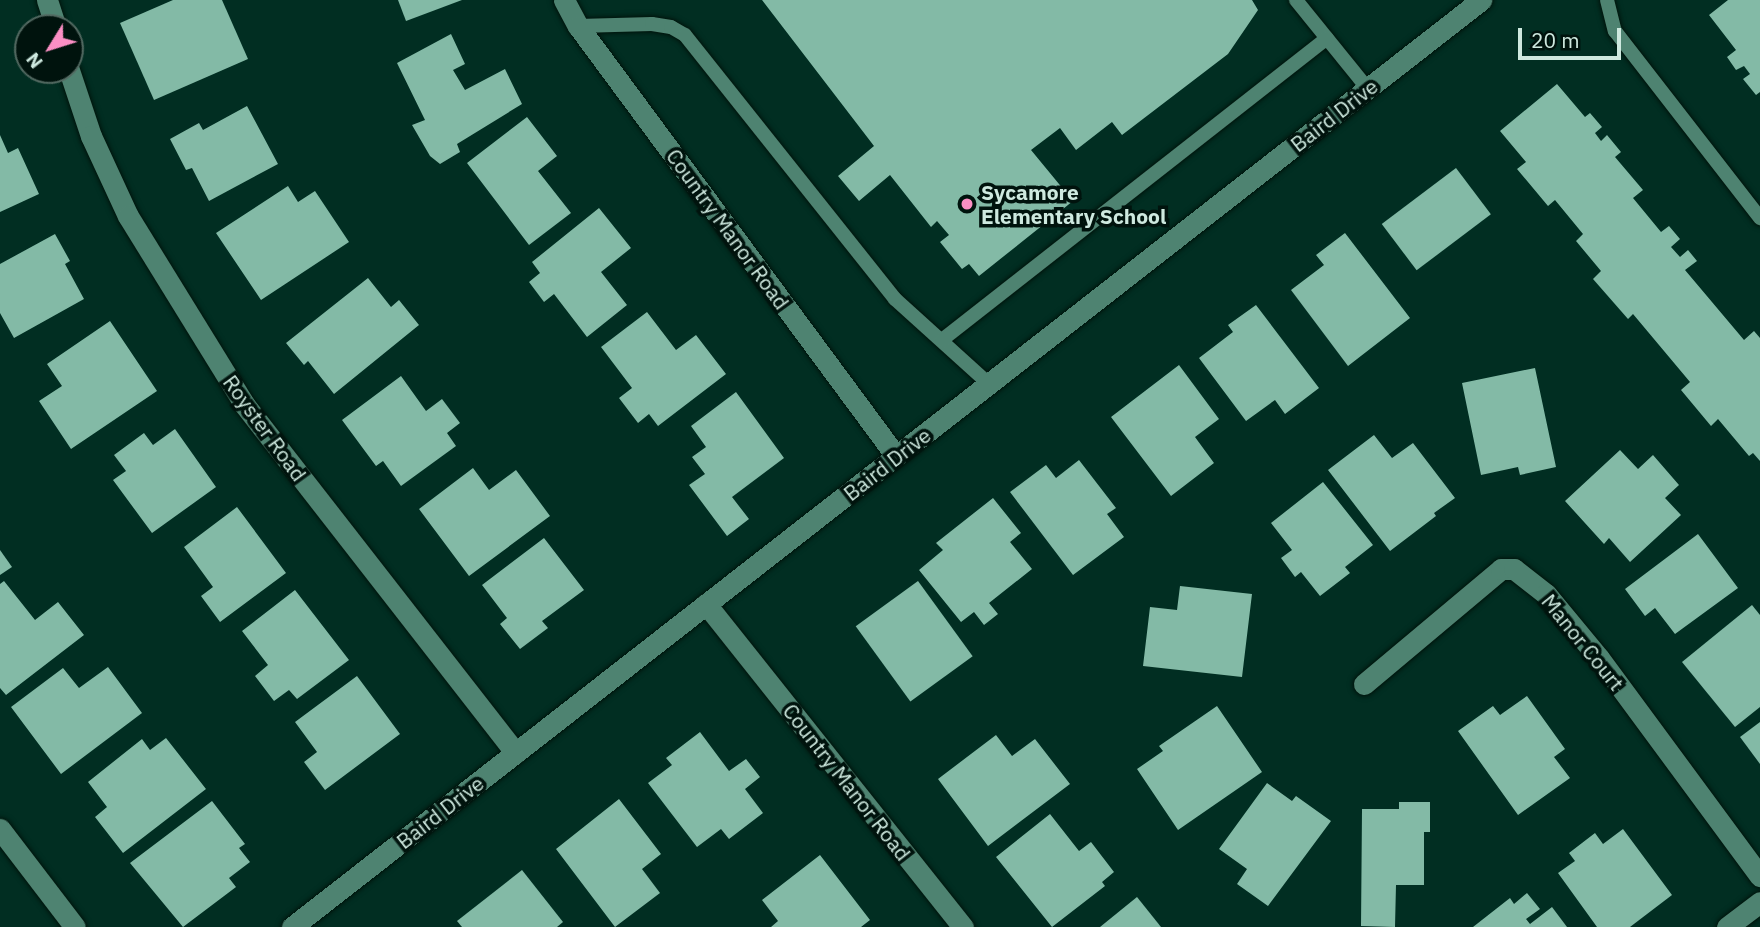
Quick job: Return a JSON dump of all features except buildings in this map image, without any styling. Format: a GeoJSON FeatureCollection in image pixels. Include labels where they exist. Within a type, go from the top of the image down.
{"type":"FeatureCollection","features":[{"type":"Feature","properties":{"kind":"street","name":"Country Manor Road"},"geometry":{"type":"LineString","coordinates":[[564,0],[578,26],[896,456]]}},
{"type":"Feature","properties":{"kind":"street","name":"Baird Drive"},"geometry":{"type":"LineString","coordinates":[[292,927],[1481,0]]}},
{"type":"Feature","properties":{"kind":"street","name":"Royster Road"},"geometry":{"type":"LineString","coordinates":[[74,84],[91,136],[128,216],[244,404],[516,752]]}},
{"type":"Feature","properties":{"kind":"street","name":"Manor Court"},"geometry":{"type":"LineString","coordinates":[[1364,684],[1501,569],[1514,569],[1546,594],[1599,658],[1760,876]]}},
{"type":"Feature","properties":{"kind":"street","name":"Country Manor Road"},"geometry":{"type":"LineString","coordinates":[[706,604],[963,927]]}},
{"type":"Feature","properties":{"kind":"street"},"geometry":{"type":"LineString","coordinates":[[0,829],[75,927]]}},
{"type":"Feature","properties":{"kind":"street"},"geometry":{"type":"LineString","coordinates":[[1727,927],[1760,902]]}},
{"type":"Feature","properties":{"kind":"lane"},"geometry":{"type":"LineString","coordinates":[[1297,0],[1368,89]]}},
{"type":"Feature","properties":{"kind":"lane"},"geometry":{"type":"LineString","coordinates":[[1607,0],[1615,31],[1760,218]]}},
{"type":"Feature","properties":{"kind":"lane"},"geometry":{"type":"LineString","coordinates":[[578,26],[652,24],[671,27],[685,35],[895,299],[989,384]]}},
{"type":"Feature","properties":{"kind":"lane"},"geometry":{"type":"LineString","coordinates":[[942,340],[1327,38]]}},
{"type":"Feature","properties":{"kind":"place","name":"Sycamore Elementary School"},"geometry":{"type":"Point","coordinates":[967,204]}}]}
